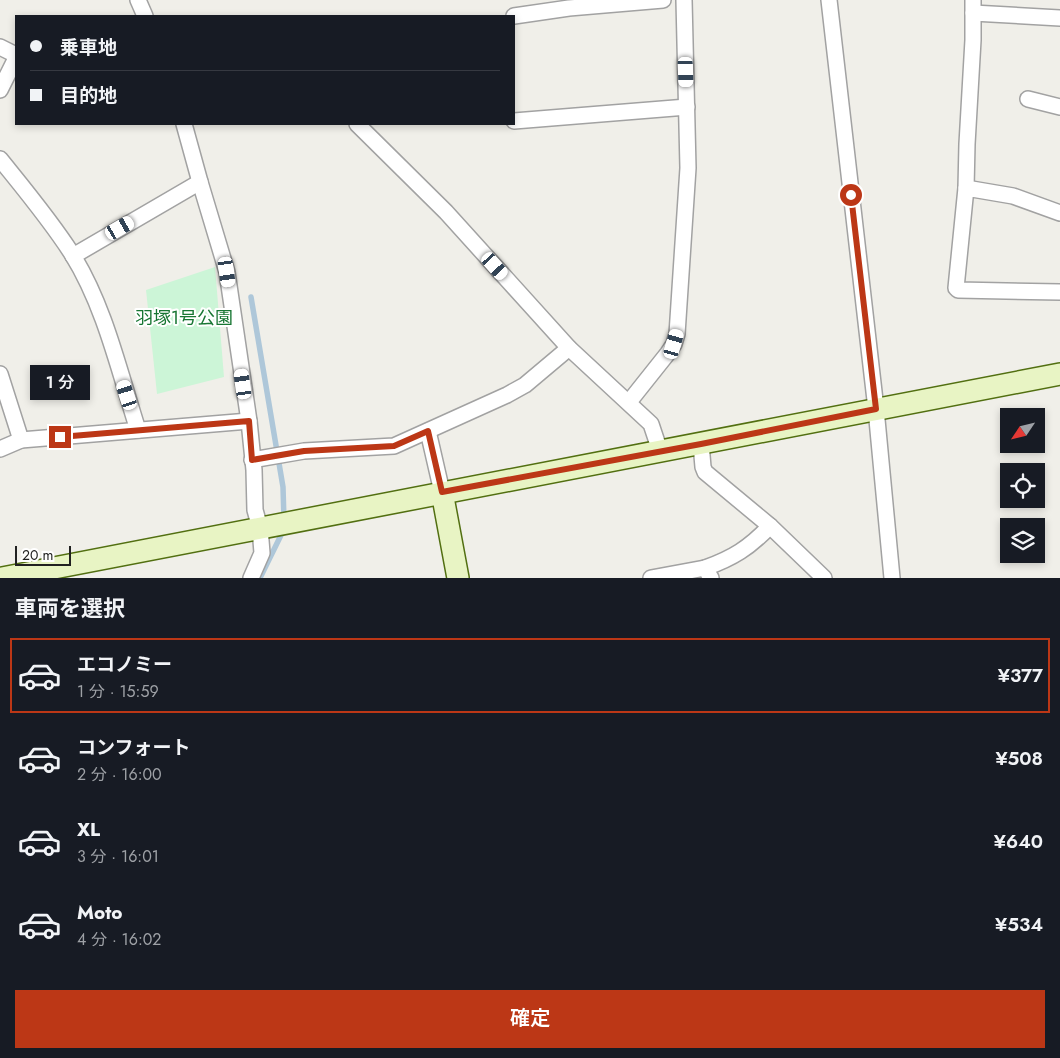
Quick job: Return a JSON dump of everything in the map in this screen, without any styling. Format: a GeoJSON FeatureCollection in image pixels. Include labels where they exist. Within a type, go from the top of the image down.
{"type":"FeatureCollection","features":[{"type":"Feature","properties":{"kind":"street"},"geometry":{"type":"LineString","coordinates":[[138,0],[145,15]]}},
{"type":"Feature","properties":{"kind":"street"},"geometry":{"type":"LineString","coordinates":[[515,16],[580,4],[662,0]]}},
{"type":"Feature","properties":{"kind":"street"},"geometry":{"type":"LineString","coordinates":[[629,402],[668,353],[674,344],[676,334],[688,168],[684,0]]}},
{"type":"Feature","properties":{"kind":"street"},"geometry":{"type":"LineString","coordinates":[[828,0],[876,409],[892,578]]}},
{"type":"Feature","properties":{"kind":"street"},"geometry":{"type":"LineString","coordinates":[[1060,18],[973,6],[966,188],[956,288],[958,290],[1060,292]]}},
{"type":"Feature","properties":{"kind":"street"},"geometry":{"type":"LineString","coordinates":[[0,47],[15,56]]}},
{"type":"Feature","properties":{"kind":"street"},"geometry":{"type":"LineString","coordinates":[[0,90],[15,59]]}},
{"type":"Feature","properties":{"kind":"street"},"geometry":{"type":"LineString","coordinates":[[1028,99],[1060,107]]}},
{"type":"Feature","properties":{"kind":"street"},"geometry":{"type":"LineString","coordinates":[[515,121],[687,107]]}},
{"type":"Feature","properties":{"kind":"street"},"geometry":{"type":"LineString","coordinates":[[184,125],[227,272],[249,421],[255,510],[260,528],[262,554],[251,578]]}},
{"type":"Feature","properties":{"kind":"street"},"geometry":{"type":"LineString","coordinates":[[358,125],[446,212],[569,348],[651,424],[660,451]]}},
{"type":"Feature","properties":{"kind":"street"},"geometry":{"type":"LineString","coordinates":[[0,160],[56,230],[73,256],[99,308],[138,430]]}},
{"type":"Feature","properties":{"kind":"street"},"geometry":{"type":"LineString","coordinates":[[73,256],[200,182]]}},
{"type":"Feature","properties":{"kind":"street"},"geometry":{"type":"LineString","coordinates":[[966,188],[1013,196],[1060,213]]}},
{"type":"Feature","properties":{"kind":"street"},"geometry":{"type":"LineString","coordinates":[[252,460],[304,451],[394,446],[526,386],[569,348]]}},
{"type":"Feature","properties":{"kind":"street"},"geometry":{"type":"LineString","coordinates":[[0,374],[21,440]]}},
{"type":"Feature","properties":{"kind":"street"},"geometry":{"type":"LineString","coordinates":[[2,578],[60,572],[260,528],[1060,374]]}},
{"type":"Feature","properties":{"kind":"street"},"geometry":{"type":"LineString","coordinates":[[0,449],[21,440],[249,421]]}},
{"type":"Feature","properties":{"kind":"street"},"geometry":{"type":"LineString","coordinates":[[428,431],[442,492],[458,578]]}},
{"type":"Feature","properties":{"kind":"street"},"geometry":{"type":"LineString","coordinates":[[701,444],[705,472],[770,526],[824,578]]}},
{"type":"Feature","properties":{"kind":"street"},"geometry":{"type":"LineString","coordinates":[[651,578],[708,573],[755,542],[770,526]]}},
{"type":"Feature","properties":{"kind":"green space","name":"羽塚1号公園"},"geometry":{"type":"Polygon","coordinates":[[[215,267],[224,377],[157,394],[146,290],[215,267]]]}},
{"type":"Feature","properties":{"kind":"waterway"},"geometry":{"type":"LineString","coordinates":[[251,297],[283,487],[284,520]]}},
{"type":"Feature","properties":{"kind":"waterway"},"geometry":{"type":"LineString","coordinates":[[260,578],[284,529]]}},
{"type":"Feature","properties":{"kind":"route"},"geometry":{"type":"LineString","coordinates":[[60,437],[249,421],[252,460],[304,451],[394,446],[428,431],[442,492],[701,444],[876,409],[851,195]]}}]}
